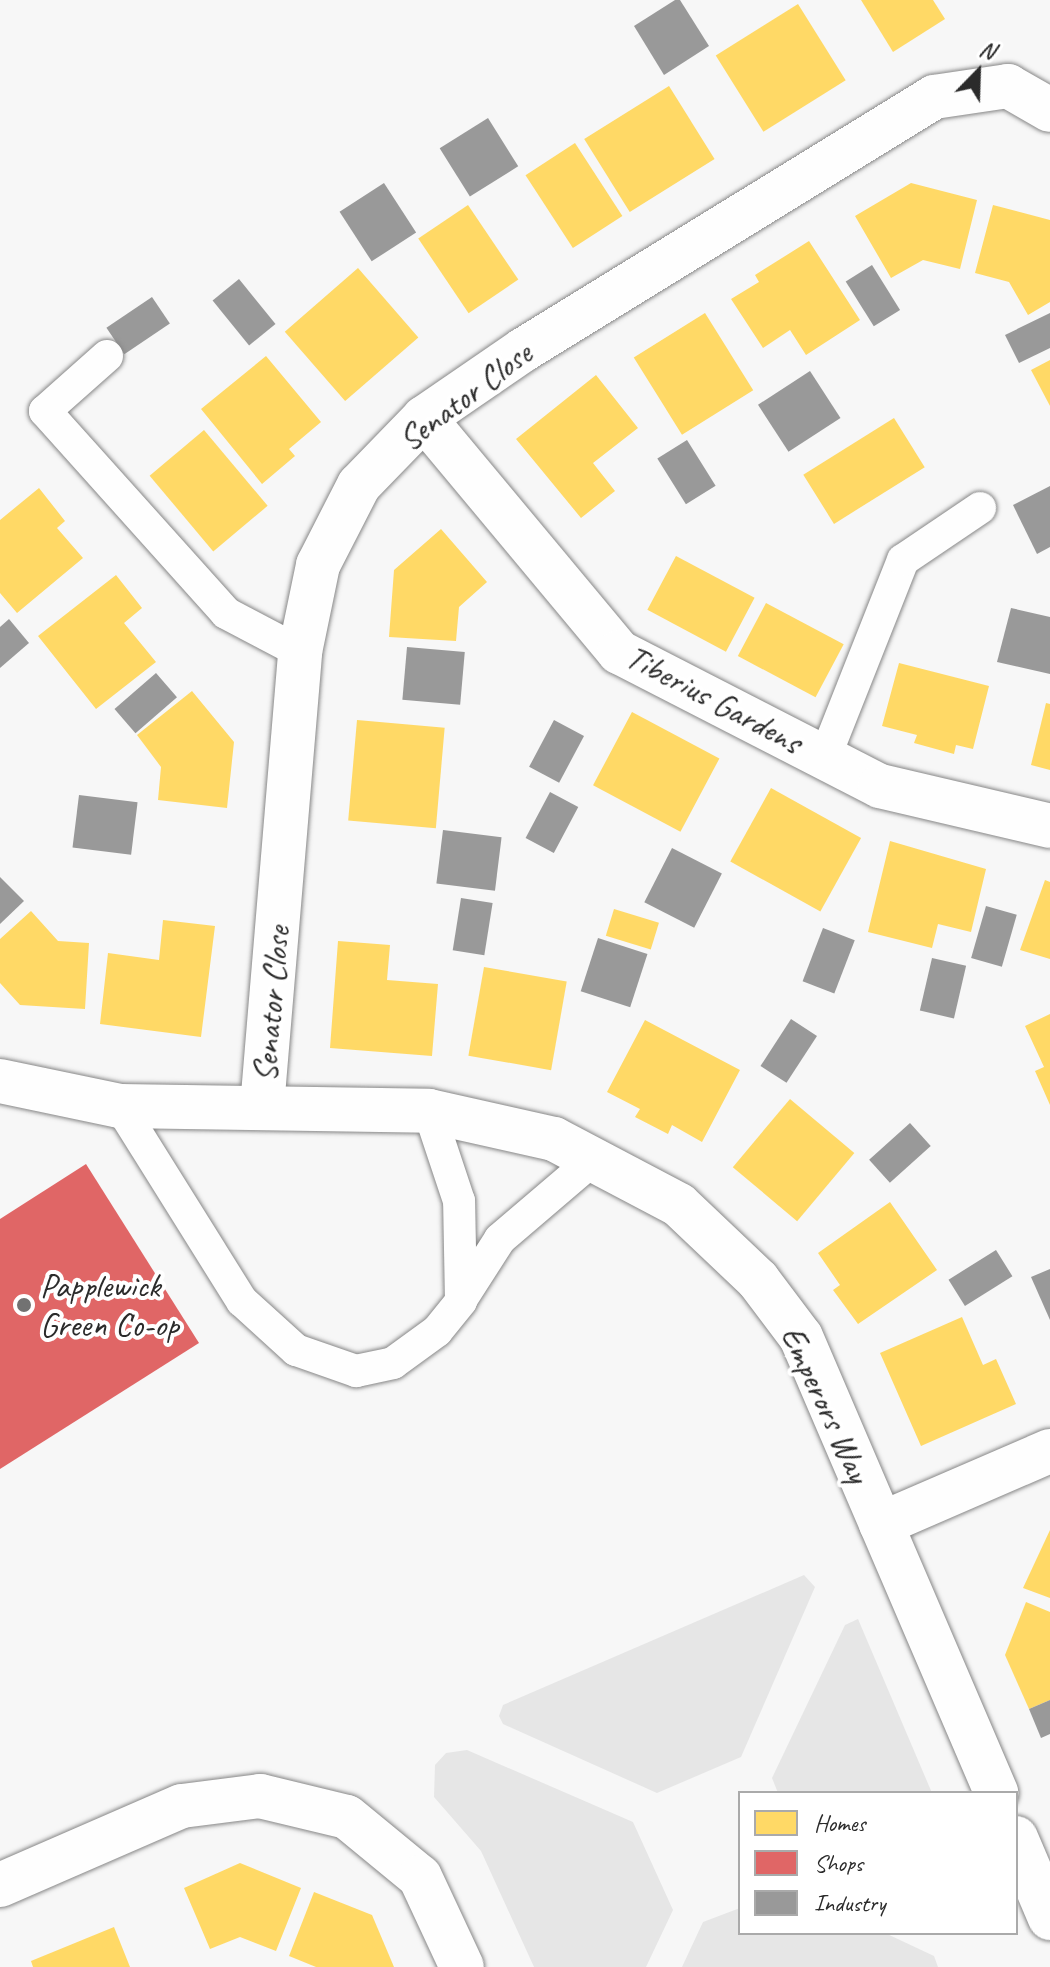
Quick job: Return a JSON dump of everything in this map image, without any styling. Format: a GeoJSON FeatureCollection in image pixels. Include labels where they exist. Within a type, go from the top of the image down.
{"type":"FeatureCollection","features":[{"type":"Feature","properties":{"kind":"street","name":"Senator Close"},"geometry":{"type":"LineString","coordinates":[[262,1107],[300,652],[318,565],[359,485],[424,418],[523,350],[934,97],[1008,86],[1050,110]]}},
{"type":"Feature","properties":{"kind":"street","name":"Tiberius Gardens"},"geometry":{"type":"LineString","coordinates":[[424,418],[619,652],[880,786],[1050,826]]}},
{"type":"Feature","properties":{"kind":"street","name":"Emperors Way"},"geometry":{"type":"LineString","coordinates":[[0,1081],[120,1106],[429,1111],[554,1139],[679,1205],[758,1280],[801,1337],[995,1791]]}},
{"type":"Feature","properties":{"kind":"street"},"geometry":{"type":"LineString","coordinates":[[881,1524],[1050,1451]]}},
{"type":"Feature","properties":{"kind":"street"},"geometry":{"type":"LineString","coordinates":[[0,1885],[182,1806],[260,1796],[347,1817],[420,1877],[462,1967]]}},
{"type":"Feature","properties":{"kind":"street"},"geometry":{"type":"LineString","coordinates":[[1018,1843],[1050,1918]]}},
{"type":"Feature","properties":{"kind":"lane"},"geometry":{"type":"LineString","coordinates":[[107,356],[45,411],[226,613],[300,652]]}},
{"type":"Feature","properties":{"kind":"lane"},"geometry":{"type":"LineString","coordinates":[[825,757],[903,560],[980,508]]}},
{"type":"Feature","properties":{"kind":"lane"},"geometry":{"type":"LineString","coordinates":[[120,1106],[242,1301],[296,1350],[356,1371],[393,1363],[437,1331],[461,1301],[500,1239],[595,1158]]}},
{"type":"Feature","properties":{"kind":"lane"},"geometry":{"type":"LineString","coordinates":[[429,1111],[459,1201],[461,1301]]}},
{"type":"Feature","properties":{"kind":"shaded area"},"geometry":{"type":"Polygon","coordinates":[[[804,1575],[815,1587],[741,1757],[657,1793],[503,1724],[499,1716],[503,1705],[804,1575]]]}},
{"type":"Feature","properties":{"kind":"shaded area"},"geometry":{"type":"Polygon","coordinates":[[[858,1619],[931,1791],[777,1791],[772,1778],[845,1625],[858,1619]]]}},
{"type":"Feature","properties":{"kind":"shaded area"},"geometry":{"type":"Polygon","coordinates":[[[467,1750],[633,1822],[673,1910],[646,1967],[534,1967],[481,1851],[434,1797],[435,1765],[446,1753],[467,1750]]]}},
{"type":"Feature","properties":{"kind":"shaded area"},"geometry":{"type":"Polygon","coordinates":[[[738,1909],[738,1935],[889,1935],[934,1956],[938,1967],[682,1967],[703,1922],[738,1909]]]}},
{"type":"Feature","properties":{"kind":"building: Homes"},"geometry":{"type":"Polygon","coordinates":[[[861,0],[933,0],[945,19],[893,52],[861,0]]]}},
{"type":"Feature","properties":{"kind":"building: Homes"},"geometry":{"type":"Polygon","coordinates":[[[798,4],[846,80],[763,132],[716,55],[798,4]]]}},
{"type":"Feature","properties":{"kind":"building: Homes"},"geometry":{"type":"Polygon","coordinates":[[[669,86],[715,159],[630,212],[584,139],[669,86]]]}},
{"type":"Feature","properties":{"kind":"building: Homes"},"geometry":{"type":"Polygon","coordinates":[[[575,143],[622,216],[573,248],[526,175],[575,143]]]}},
{"type":"Feature","properties":{"kind":"building: Homes"},"geometry":{"type":"Polygon","coordinates":[[[911,183],[977,200],[960,269],[923,260],[891,278],[855,216],[911,183]]]}},
{"type":"Feature","properties":{"kind":"building: Homes"},"geometry":{"type":"Polygon","coordinates":[[[468,205],[518,280],[469,313],[418,239],[468,205]]]}},
{"type":"Feature","properties":{"kind":"building: Homes"},"geometry":{"type":"Polygon","coordinates":[[[993,205],[1050,220],[1050,302],[1028,315],[1009,282],[975,273],[993,205]]]}},
{"type":"Feature","properties":{"kind":"building: Homes"},"geometry":{"type":"Polygon","coordinates":[[[809,241],[860,320],[806,355],[790,330],[763,348],[731,299],[759,282],[755,275],[809,241]]]}},
{"type":"Feature","properties":{"kind":"building: Homes"},"geometry":{"type":"Polygon","coordinates":[[[358,268],[418,337],[345,401],[285,332],[358,268]]]}},
{"type":"Feature","properties":{"kind":"building: Homes"},"geometry":{"type":"Polygon","coordinates":[[[705,313],[753,390],[682,435],[634,358],[705,313]]]}},
{"type":"Feature","properties":{"kind":"building: Homes"},"geometry":{"type":"Polygon","coordinates":[[[266,356],[321,422],[289,449],[295,456],[262,484],[201,409],[266,356]]]}},
{"type":"Feature","properties":{"kind":"building: Homes"},"geometry":{"type":"Polygon","coordinates":[[[1050,360],[1050,406],[1031,370],[1050,360]]]}},
{"type":"Feature","properties":{"kind":"building: Homes"},"geometry":{"type":"Polygon","coordinates":[[[596,375],[638,428],[593,463],[615,491],[581,518],[516,439],[596,375]]]}},
{"type":"Feature","properties":{"kind":"building: Homes"},"geometry":{"type":"Polygon","coordinates":[[[894,418],[925,467],[834,524],[803,475],[894,418]]]}},
{"type":"Feature","properties":{"kind":"building: Homes"},"geometry":{"type":"Polygon","coordinates":[[[204,430],[268,506],[213,551],[150,476],[204,430]]]}},
{"type":"Feature","properties":{"kind":"building: Homes"},"geometry":{"type":"Polygon","coordinates":[[[39,488],[65,521],[57,528],[83,558],[17,613],[0,593],[0,520],[39,488]]]}},
{"type":"Feature","properties":{"kind":"building: Homes"},"geometry":{"type":"Polygon","coordinates":[[[441,529],[487,582],[459,607],[456,641],[389,637],[394,570],[441,529]]]}},
{"type":"Feature","properties":{"kind":"building: Homes"},"geometry":{"type":"Polygon","coordinates":[[[676,556],[755,598],[726,652],[647,610],[676,556]]]}},
{"type":"Feature","properties":{"kind":"building: Homes"},"geometry":{"type":"Polygon","coordinates":[[[116,575],[142,608],[124,623],[156,662],[96,709],[38,636],[116,575]]]}},
{"type":"Feature","properties":{"kind":"building: Homes"},"geometry":{"type":"Polygon","coordinates":[[[766,603],[844,644],[816,697],[738,656],[766,603]]]}},
{"type":"Feature","properties":{"kind":"building: Homes"},"geometry":{"type":"Polygon","coordinates":[[[899,663],[989,686],[973,749],[956,745],[954,754],[914,743],[917,735],[882,726],[899,663]]]}},
{"type":"Feature","properties":{"kind":"building: Homes"},"geometry":{"type":"Polygon","coordinates":[[[192,691],[234,742],[227,808],[158,800],[161,767],[137,735],[192,691]]]}},
{"type":"Feature","properties":{"kind":"building: Homes"},"geometry":{"type":"Polygon","coordinates":[[[1046,703],[1050,704],[1050,770],[1031,765],[1046,703]]]}},
{"type":"Feature","properties":{"kind":"building: Homes"},"geometry":{"type":"Polygon","coordinates":[[[632,712],[719,758],[680,832],[593,785],[632,712]]]}},
{"type":"Feature","properties":{"kind":"building: Homes"},"geometry":{"type":"Polygon","coordinates":[[[357,720],[445,728],[436,828],[348,821],[357,720]]]}},
{"type":"Feature","properties":{"kind":"building: Homes"},"geometry":{"type":"Polygon","coordinates":[[[771,788],[861,838],[820,911],[730,861],[771,788]]]}},
{"type":"Feature","properties":{"kind":"building: Homes"},"geometry":{"type":"Polygon","coordinates":[[[890,841],[986,869],[971,932],[938,924],[932,948],[868,932],[890,841]]]}},
{"type":"Feature","properties":{"kind":"building: Homes"},"geometry":{"type":"Polygon","coordinates":[[[1045,880],[1050,882],[1050,959],[1020,950],[1045,880]]]}},
{"type":"Feature","properties":{"kind":"building: Homes"},"geometry":{"type":"Polygon","coordinates":[[[614,909],[659,923],[651,950],[606,936],[614,909]]]}},
{"type":"Feature","properties":{"kind":"building: Homes"},"geometry":{"type":"Polygon","coordinates":[[[31,911],[58,941],[89,943],[85,1009],[20,1005],[0,983],[0,939],[31,911]]]}},
{"type":"Feature","properties":{"kind":"building: Homes"},"geometry":{"type":"Polygon","coordinates":[[[163,920],[215,926],[201,1037],[100,1024],[108,953],[159,960],[163,920]]]}},
{"type":"Feature","properties":{"kind":"building: Homes"},"geometry":{"type":"Polygon","coordinates":[[[338,941],[390,945],[387,980],[438,984],[432,1056],[330,1048],[338,941]]]}},
{"type":"Feature","properties":{"kind":"building: Homes"},"geometry":{"type":"Polygon","coordinates":[[[484,967],[567,982],[551,1070],[468,1056],[484,967]]]}},
{"type":"Feature","properties":{"kind":"building: Homes"},"geometry":{"type":"Polygon","coordinates":[[[1050,1014],[1050,1105],[1035,1071],[1044,1067],[1025,1026],[1050,1014]]]}},
{"type":"Feature","properties":{"kind":"building: Homes"},"geometry":{"type":"Polygon","coordinates":[[[645,1020],[740,1070],[702,1142],[672,1125],[668,1134],[635,1117],[640,1109],[607,1092],[645,1020]]]}},
{"type":"Feature","properties":{"kind":"building: Homes"},"geometry":{"type":"Polygon","coordinates":[[[790,1099],[854,1153],[797,1221],[733,1167],[790,1099]]]}},
{"type":"Feature","properties":{"kind":"building: Homes"},"geometry":{"type":"Polygon","coordinates":[[[890,1202],[937,1270],[858,1324],[833,1290],[840,1285],[818,1253],[890,1202]]]}},
{"type":"Feature","properties":{"kind":"building: Homes"},"geometry":{"type":"Polygon","coordinates":[[[962,1317],[983,1365],[996,1359],[1016,1404],[921,1446],[880,1353],[962,1317]]]}},
{"type":"Feature","properties":{"kind":"building: Homes"},"geometry":{"type":"Polygon","coordinates":[[[1050,1530],[1050,1598],[1023,1588],[1050,1530]]]}},
{"type":"Feature","properties":{"kind":"building: Homes"},"geometry":{"type":"Polygon","coordinates":[[[1026,1602],[1050,1612],[1050,1700],[1029,1709],[1005,1655],[1026,1602]]]}},
{"type":"Feature","properties":{"kind":"building: Homes"},"geometry":{"type":"Polygon","coordinates":[[[240,1863],[301,1888],[276,1951],[240,1937],[210,1949],[184,1888],[240,1863]]]}},
{"type":"Feature","properties":{"kind":"building: Homes"},"geometry":{"type":"Polygon","coordinates":[[[314,1892],[372,1915],[394,1967],[316,1967],[289,1956],[314,1892]]]}},
{"type":"Feature","properties":{"kind":"building: Homes"},"geometry":{"type":"Polygon","coordinates":[[[114,1927],[130,1967],[33,1967],[31,1961],[114,1927]]]}},
{"type":"Feature","properties":{"kind":"building: Shops"},"geometry":{"type":"Polygon","coordinates":[[[86,1164],[199,1343],[0,1469],[0,1219],[86,1164]]]}},
{"type":"Feature","properties":{"kind":"building: Industry"},"geometry":{"type":"Polygon","coordinates":[[[675,0],[680,0],[709,46],[664,75],[634,26],[675,0]]]}},
{"type":"Feature","properties":{"kind":"building: Industry"},"geometry":{"type":"Polygon","coordinates":[[[488,118],[518,166],[470,197],[440,148],[488,118]]]}},
{"type":"Feature","properties":{"kind":"building: Industry"},"geometry":{"type":"Polygon","coordinates":[[[384,183],[416,232],[372,261],[340,212],[384,183]]]}},
{"type":"Feature","properties":{"kind":"building: Industry"},"geometry":{"type":"Polygon","coordinates":[[[872,265],[900,310],[874,326],[846,281],[872,265]]]}},
{"type":"Feature","properties":{"kind":"building: Industry"},"geometry":{"type":"Polygon","coordinates":[[[239,279],[276,324],[249,345],[213,300],[239,279]]]}},
{"type":"Feature","properties":{"kind":"building: Industry"},"geometry":{"type":"Polygon","coordinates":[[[152,297],[170,324],[124,354],[106,328],[152,297]]]}},
{"type":"Feature","properties":{"kind":"building: Industry"},"geometry":{"type":"Polygon","coordinates":[[[1050,313],[1050,348],[1019,363],[1005,335],[1050,313]]]}},
{"type":"Feature","properties":{"kind":"building: Industry"},"geometry":{"type":"Polygon","coordinates":[[[810,371],[840,418],[789,452],[758,405],[810,371]]]}},
{"type":"Feature","properties":{"kind":"building: Industry"},"geometry":{"type":"Polygon","coordinates":[[[687,440],[716,486],[686,504],[657,459],[687,440]]]}},
{"type":"Feature","properties":{"kind":"building: Industry"},"geometry":{"type":"Polygon","coordinates":[[[1050,486],[1050,547],[1037,554],[1013,505],[1050,486]]]}},
{"type":"Feature","properties":{"kind":"building: Industry"},"geometry":{"type":"Polygon","coordinates":[[[1011,608],[1050,617],[1050,674],[997,662],[1011,608]]]}},
{"type":"Feature","properties":{"kind":"building: Industry"},"geometry":{"type":"Polygon","coordinates":[[[9,619],[29,643],[0,668],[0,627],[9,619]]]}},
{"type":"Feature","properties":{"kind":"building: Industry"},"geometry":{"type":"Polygon","coordinates":[[[407,647],[465,652],[460,705],[402,700],[407,647]]]}},
{"type":"Feature","properties":{"kind":"building: Industry"},"geometry":{"type":"Polygon","coordinates":[[[156,673],[177,697],[135,733],[114,709],[156,673]]]}},
{"type":"Feature","properties":{"kind":"building: Industry"},"geometry":{"type":"Polygon","coordinates":[[[554,720],[584,736],[559,783],[529,767],[554,720]]]}},
{"type":"Feature","properties":{"kind":"building: Industry"},"geometry":{"type":"Polygon","coordinates":[[[550,792],[578,807],[554,853],[526,838],[550,792]]]}},
{"type":"Feature","properties":{"kind":"building: Industry"},"geometry":{"type":"Polygon","coordinates":[[[79,795],[138,802],[131,855],[73,848],[79,795]]]}},
{"type":"Feature","properties":{"kind":"building: Industry"},"geometry":{"type":"Polygon","coordinates":[[[443,830],[502,837],[495,891],[436,884],[443,830]]]}},
{"type":"Feature","properties":{"kind":"building: Industry"},"geometry":{"type":"Polygon","coordinates":[[[672,848],[722,873],[694,928],[644,902],[672,848]]]}},
{"type":"Feature","properties":{"kind":"building: Industry"},"geometry":{"type":"Polygon","coordinates":[[[0,877],[24,901],[0,924],[0,877]]]}},
{"type":"Feature","properties":{"kind":"building: Industry"},"geometry":{"type":"Polygon","coordinates":[[[461,898],[493,903],[484,955],[453,950],[461,898]]]}},
{"type":"Feature","properties":{"kind":"building: Industry"},"geometry":{"type":"Polygon","coordinates":[[[986,906],[1017,915],[1002,967],[971,958],[986,906]]]}},
{"type":"Feature","properties":{"kind":"building: Industry"},"geometry":{"type":"Polygon","coordinates":[[[823,928],[855,940],[834,993],[803,981],[823,928]]]}},
{"type":"Feature","properties":{"kind":"building: Industry"},"geometry":{"type":"Polygon","coordinates":[[[598,938],[647,954],[630,1007],[581,991],[598,938]]]}},
{"type":"Feature","properties":{"kind":"building: Industry"},"geometry":{"type":"Polygon","coordinates":[[[932,958],[966,966],[954,1018],[920,1011],[932,958]]]}},
{"type":"Feature","properties":{"kind":"building: Industry"},"geometry":{"type":"Polygon","coordinates":[[[791,1019],[817,1036],[786,1083],[761,1066],[791,1019]]]}},
{"type":"Feature","properties":{"kind":"building: Industry"},"geometry":{"type":"Polygon","coordinates":[[[910,1123],[931,1146],[890,1183],[869,1160],[910,1123]]]}},
{"type":"Feature","properties":{"kind":"building: Industry"},"geometry":{"type":"Polygon","coordinates":[[[996,1250],[1012,1276],[965,1306],[949,1280],[996,1250]]]}},
{"type":"Feature","properties":{"kind":"building: Industry"},"geometry":{"type":"Polygon","coordinates":[[[1050,1269],[1050,1320],[1031,1277],[1050,1269]]]}},
{"type":"Feature","properties":{"kind":"building: Industry"},"geometry":{"type":"Polygon","coordinates":[[[1050,1700],[1050,1734],[1041,1738],[1029,1709],[1050,1700]]]}},
{"type":"Feature","properties":{"kind":"place","name":"Papplewick Green Co-op"},"geometry":{"type":"Point","coordinates":[24,1305]}}]}
